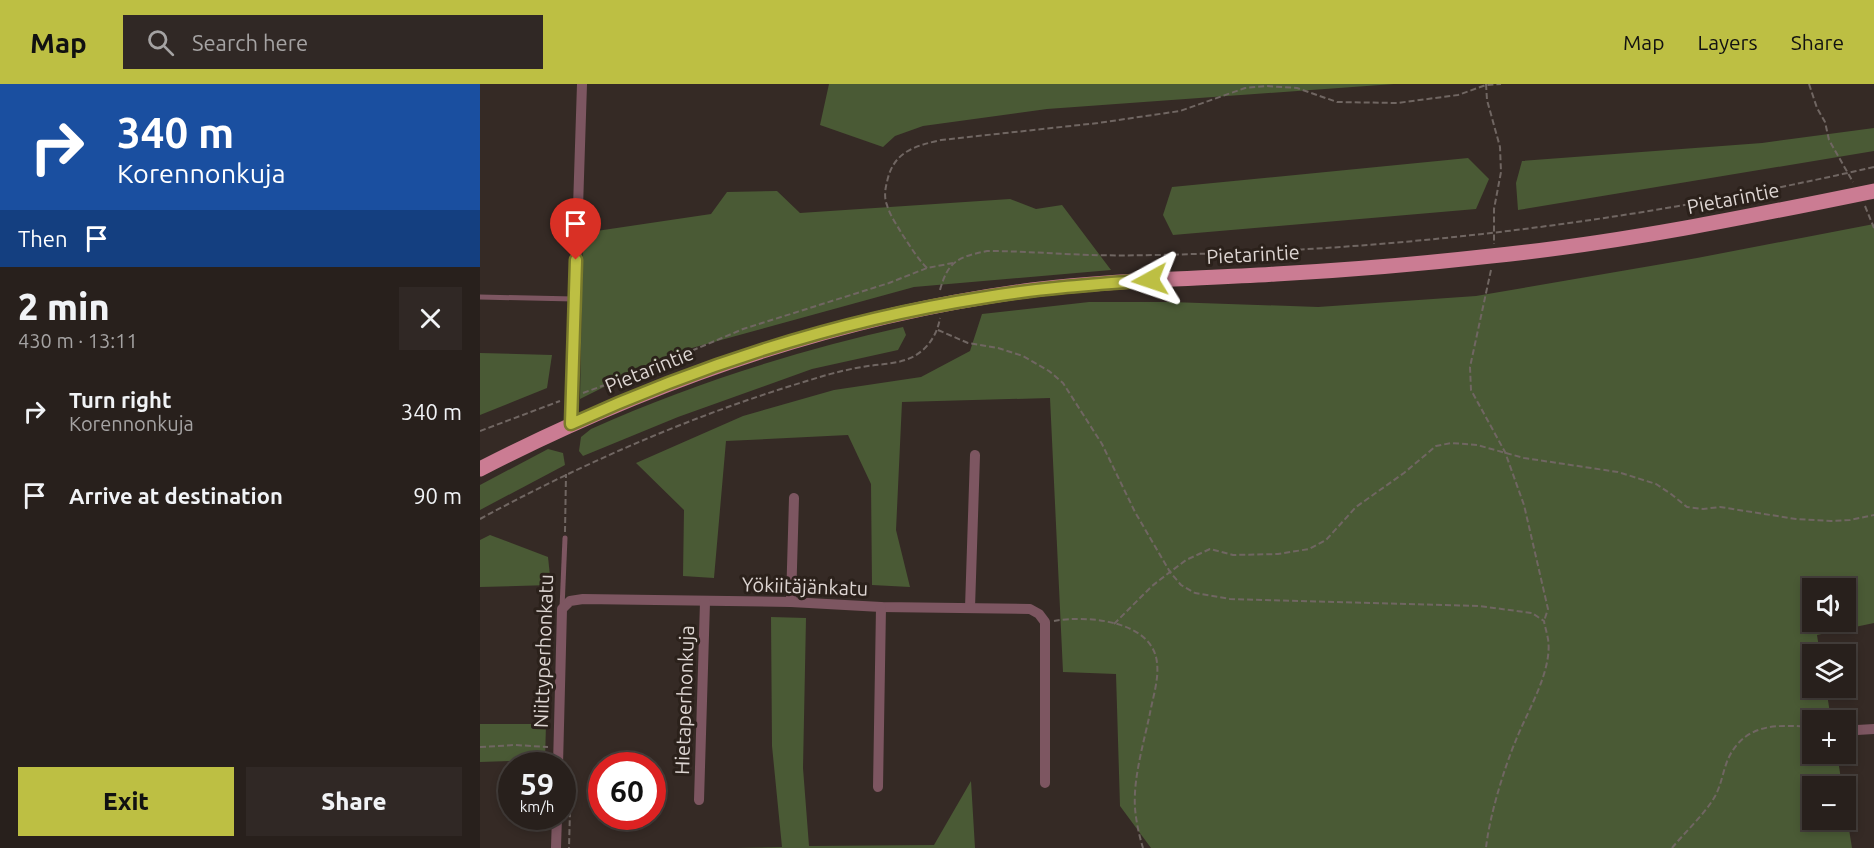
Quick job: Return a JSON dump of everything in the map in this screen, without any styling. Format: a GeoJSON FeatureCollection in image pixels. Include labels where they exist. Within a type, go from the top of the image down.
{"type":"FeatureCollection","features":[{"type":"Feature","properties":{"kind":"main road","name":"Pietarintie"},"geometry":{"type":"LineString","coordinates":[[480,469],[571,424],[695,372],[761,350],[864,322],[946,304],[1025,291],[1083,285],[1277,274],[1495,256],[1661,233],[1867,193]]}},
{"type":"Feature","properties":{"kind":"street"},"geometry":{"type":"LineString","coordinates":[[571,424],[582,84]]}},
{"type":"Feature","properties":{"kind":"street"},"geometry":{"type":"LineString","coordinates":[[970,608],[975,455]]}},
{"type":"Feature","properties":{"kind":"street"},"geometry":{"type":"LineString","coordinates":[[791,602],[794,498]]}},
{"type":"Feature","properties":{"kind":"street","name":"Yökiitäjänkatu"},"geometry":{"type":"LineString","coordinates":[[562,609],[570,601],[583,599],[791,602],[881,607],[1030,609],[1039,614],[1045,622]]}},
{"type":"Feature","properties":{"kind":"street","name":"Hietaperhonkuja"},"geometry":{"type":"LineString","coordinates":[[699,800],[705,602]]}},
{"type":"Feature","properties":{"kind":"street"},"geometry":{"type":"LineString","coordinates":[[878,787],[881,607]]}},
{"type":"Feature","properties":{"kind":"street","name":"Niittyperhonkatu"},"geometry":{"type":"LineString","coordinates":[[558,752],[562,609]]}},
{"type":"Feature","properties":{"kind":"street"},"geometry":{"type":"LineString","coordinates":[[1045,622],[1045,783]]}},
{"type":"Feature","properties":{"kind":"street"},"geometry":{"type":"LineString","coordinates":[[1857,730],[1874,729]]}},
{"type":"Feature","properties":{"kind":"street"},"geometry":{"type":"LineString","coordinates":[[556,848],[557,830]]}},
{"type":"Feature","properties":{"kind":"lane"},"geometry":{"type":"LineString","coordinates":[[480,297],[575,299]]}},
{"type":"Feature","properties":{"kind":"lane","name":"Niittyperhonkatu"},"geometry":{"type":"LineString","coordinates":[[562,609],[565,538]]}},
{"type":"Feature","properties":{"kind":"path"},"geometry":{"type":"LineString","coordinates":[[927,268],[892,218],[886,204],[885,194],[894,161],[920,144],[1180,111],[1245,88],[1266,86],[1297,88],[1337,102],[1397,103],[1458,95],[1486,84],[1501,84]]}},
{"type":"Feature","properties":{"kind":"path"},"geometry":{"type":"LineString","coordinates":[[1486,84],[1487,100],[1500,147],[1501,172],[1494,209],[1495,256],[1470,367],[1471,390],[1505,452],[1524,505],[1548,609],[1544,621],[1549,641],[1546,663],[1532,707],[1513,750],[1486,848]]}},
{"type":"Feature","properties":{"kind":"path"},"geometry":{"type":"LineString","coordinates":[[1809,84],[1817,108],[1825,122],[1829,140],[1848,173],[1867,193],[1874,228]]}},
{"type":"Feature","properties":{"kind":"path"},"geometry":{"type":"LineString","coordinates":[[480,431],[651,368],[743,329],[889,283],[927,268],[953,263],[970,255],[987,251],[1093,255],[1196,254],[1349,247],[1494,233],[1647,211],[1874,167]]}},
{"type":"Feature","properties":{"kind":"path"},"geometry":{"type":"LineString","coordinates":[[940,290],[945,273],[953,263]]}},
{"type":"Feature","properties":{"kind":"path"},"geometry":{"type":"LineString","coordinates":[[480,519],[566,474],[697,419],[844,370],[909,359],[931,342],[938,330],[941,316]]}},
{"type":"Feature","properties":{"kind":"path"},"geometry":{"type":"LineString","coordinates":[[938,330],[968,343],[998,348],[1023,356],[1049,371],[1063,383],[1102,444],[1135,512],[1170,572],[1181,585],[1195,593],[1215,598],[1479,606],[1533,613],[1544,621]]}},
{"type":"Feature","properties":{"kind":"path"},"geometry":{"type":"LineString","coordinates":[[1114,624],[1152,586],[1186,560],[1210,549],[1233,555],[1278,554],[1309,549],[1326,540],[1356,507],[1404,473],[1436,446],[1450,443],[1477,445],[1524,458],[1618,472],[1656,484],[1687,507],[1702,509],[1720,507],[1796,519],[1831,521],[1874,515]]}},
{"type":"Feature","properties":{"kind":"path"},"geometry":{"type":"LineString","coordinates":[[565,538],[566,474]]}},
{"type":"Feature","properties":{"kind":"path"},"geometry":{"type":"LineString","coordinates":[[1045,622],[1094,618],[1131,629],[1143,636],[1153,647],[1157,662],[1157,681],[1136,787],[1135,806],[1143,848]]}},
{"type":"Feature","properties":{"kind":"path"},"geometry":{"type":"LineString","coordinates":[[1672,848],[1714,798],[1729,756],[1739,742],[1754,732],[1773,725],[1802,726]]}},
{"type":"Feature","properties":{"kind":"path"},"geometry":{"type":"LineString","coordinates":[[480,747],[515,745],[558,747],[571,772],[569,848]]}},
{"type":"Feature","properties":{"kind":"green space"},"geometry":{"type":"Polygon","coordinates":[[[829,84],[1394,84],[1047,109],[923,126],[895,136],[883,147],[820,125],[829,84]]]}},
{"type":"Feature","properties":{"kind":"green space"},"geometry":{"type":"Polygon","coordinates":[[[1874,128],[1874,151],[1518,210],[1516,183],[1522,161],[1762,143],[1874,128]]]}},
{"type":"Feature","properties":{"kind":"green space"},"geometry":{"type":"Polygon","coordinates":[[[1468,158],[1489,179],[1476,209],[1173,235],[1163,215],[1172,187],[1468,158]]]}},
{"type":"Feature","properties":{"kind":"green space"},"geometry":{"type":"Polygon","coordinates":[[[777,191],[800,213],[1010,199],[1036,209],[1062,205],[1111,270],[914,287],[670,354],[580,399],[583,233],[711,214],[727,192],[777,191]]]}},
{"type":"Feature","properties":{"kind":"green space"},"geometry":{"type":"Polygon","coordinates":[[[1874,224],[1874,623],[1856,627],[1856,578],[1802,578],[1802,632],[1831,632],[1817,635],[1818,644],[1802,644],[1802,698],[1828,698],[1829,710],[1802,710],[1802,764],[1839,764],[1840,776],[1802,776],[1802,830],[1849,830],[1852,848],[1151,848],[1120,806],[1116,674],[1063,672],[1050,398],[902,402],[896,530],[910,587],[872,585],[871,484],[848,435],[726,441],[714,578],[683,576],[684,510],[636,463],[743,416],[834,390],[921,377],[970,351],[982,314],[1089,302],[1318,307],[1476,296],[1697,258],[1874,224]]]}},
{"type":"Feature","properties":{"kind":"green space"},"geometry":{"type":"Polygon","coordinates":[[[903,327],[906,335],[898,350],[812,369],[678,417],[583,456],[579,451],[581,437],[591,429],[667,397],[784,358],[903,327]]]}},
{"type":"Feature","properties":{"kind":"green space"},"geometry":{"type":"Polygon","coordinates":[[[480,353],[552,355],[547,388],[480,415],[480,353]]]}},
{"type":"Feature","properties":{"kind":"green space"},"geometry":{"type":"Polygon","coordinates":[[[548,449],[563,453],[565,465],[480,510],[480,485],[548,449]]]}},
{"type":"Feature","properties":{"kind":"green space"},"geometry":{"type":"Polygon","coordinates":[[[490,535],[548,557],[551,585],[480,587],[480,540],[490,535]]]}},
{"type":"Feature","properties":{"kind":"green space"},"geometry":{"type":"Polygon","coordinates":[[[771,617],[806,618],[803,768],[809,846],[934,845],[971,781],[975,848],[735,848],[782,847],[772,746],[771,617]]]}},
{"type":"Feature","properties":{"kind":"green space"},"geometry":{"type":"Polygon","coordinates":[[[480,724],[546,724],[545,752],[498,752],[498,761],[480,762],[480,724]]]}},
{"type":"Feature","properties":{"kind":"route"},"geometry":{"type":"LineString","coordinates":[[576,260],[571,424],[695,372],[761,350],[864,322],[986,297],[1034,290],[1150,280]]}}]}
